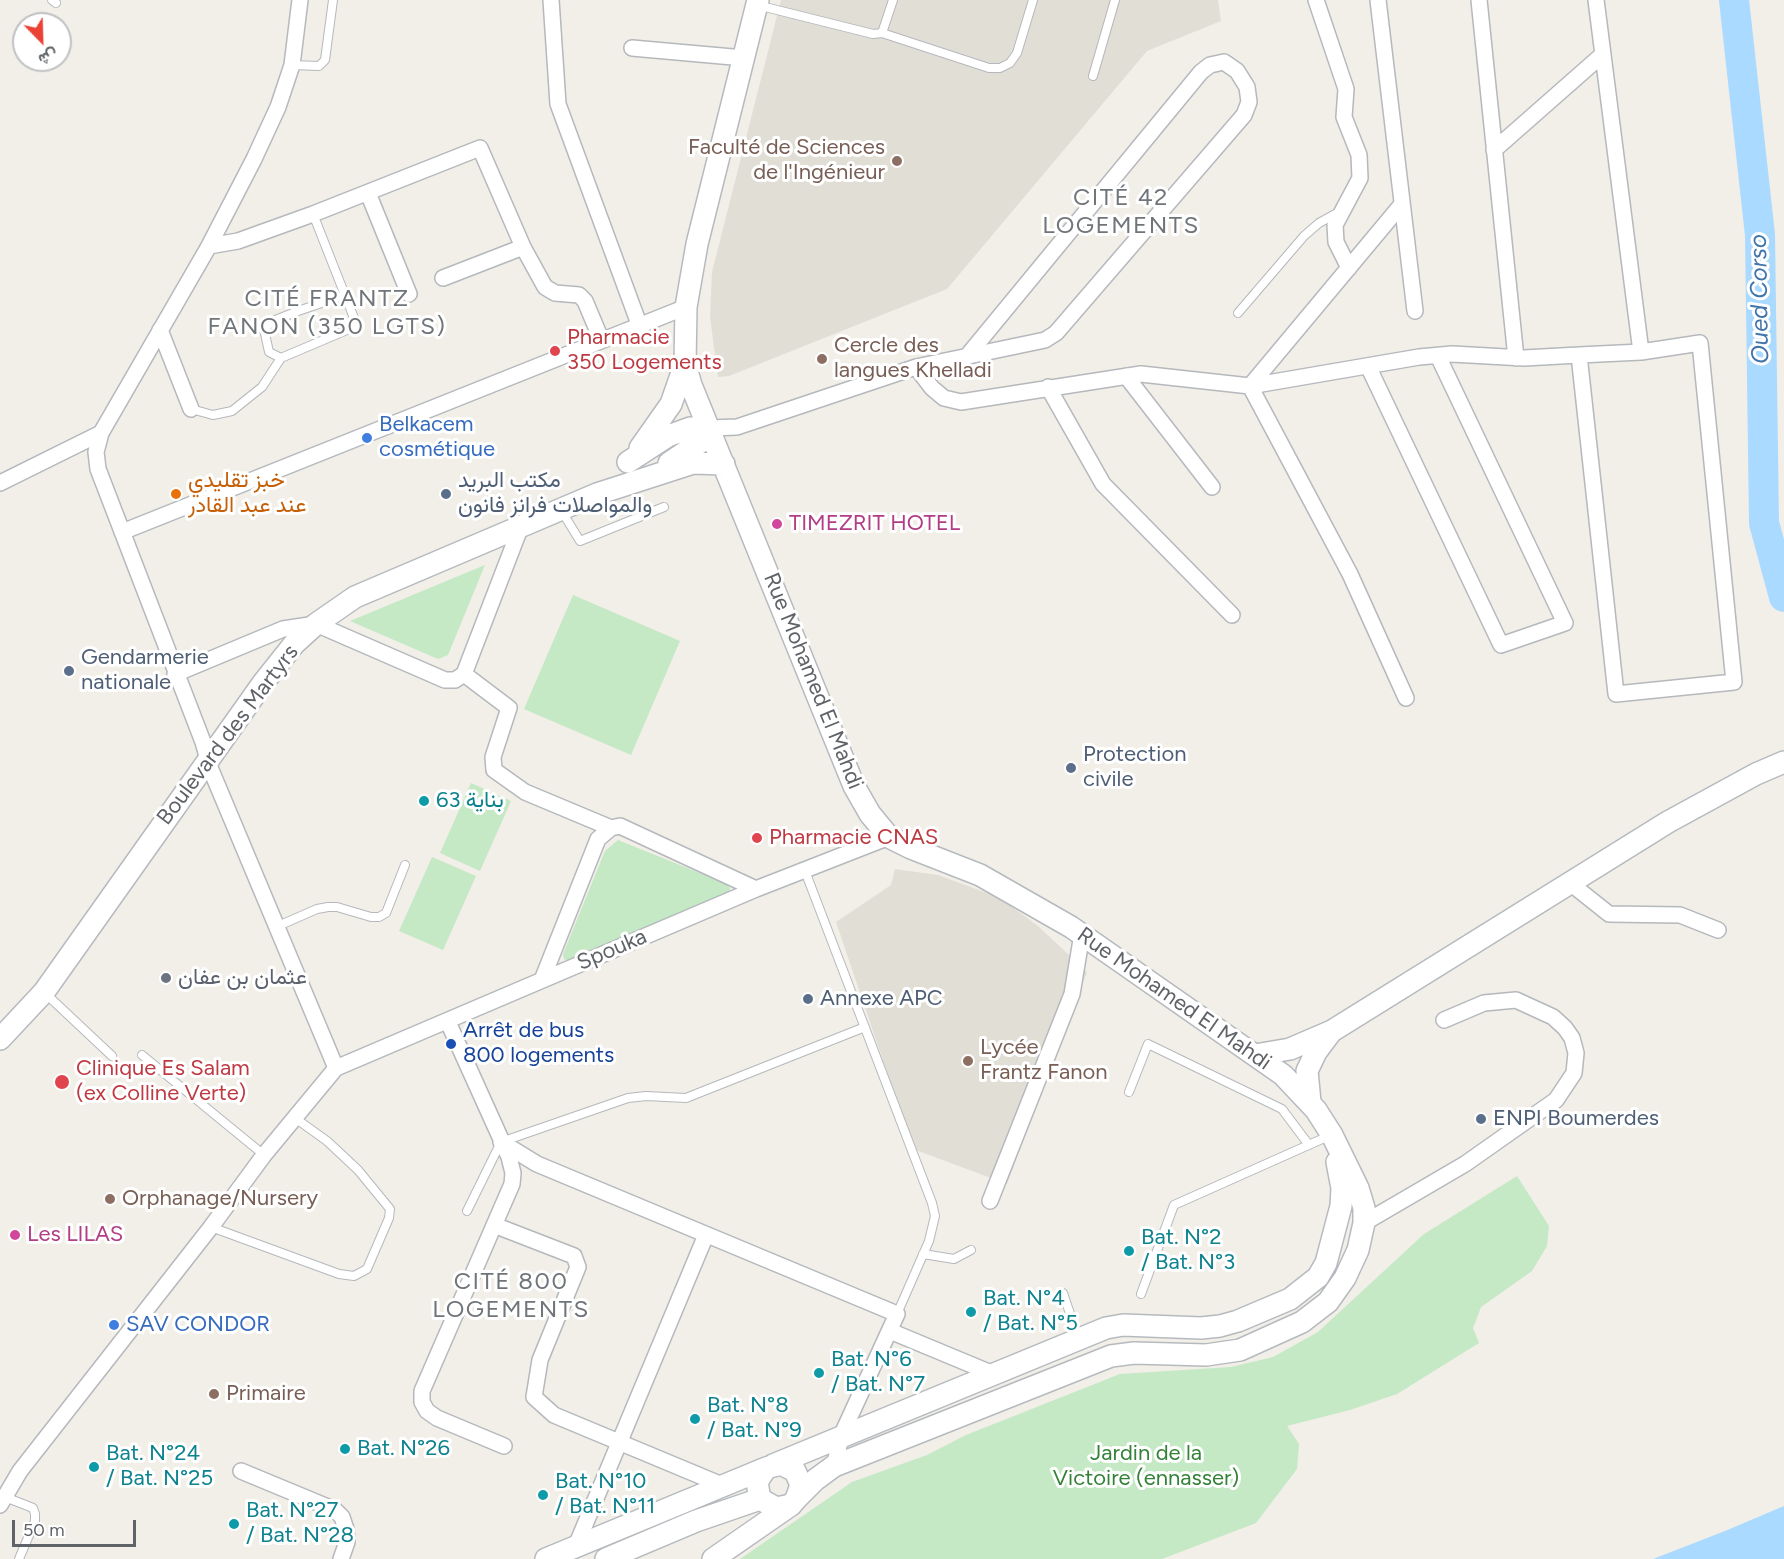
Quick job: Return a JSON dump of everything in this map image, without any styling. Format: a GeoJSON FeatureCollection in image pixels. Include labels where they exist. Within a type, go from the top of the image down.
{"type":"FeatureCollection","features":[{"type":"Feature","properties":{"kind":"main road","name":"Rue Mohamed El Mahdi"},"geometry":{"type":"LineString","coordinates":[[758,2],[697,244],[686,307],[685,364],[691,385],[854,786],[870,814],[889,837],[980,875],[1083,934],[1297,1086],[1332,1135],[1358,1188],[1364,1208],[1364,1223]]}},
{"type":"Feature","properties":{"kind":"main road"},"geometry":{"type":"LineString","coordinates":[[597,494],[628,462],[671,404],[685,364]]}},
{"type":"Feature","properties":{"kind":"main road"},"geometry":{"type":"LineString","coordinates":[[628,462],[668,436],[690,428],[709,428],[702,441],[688,452],[643,479]]}},
{"type":"Feature","properties":{"kind":"main road"},"geometry":{"type":"LineString","coordinates":[[643,479],[693,463],[724,464]]}},
{"type":"Feature","properties":{"kind":"main road","name":"Boulevard des Martyrs"},"geometry":{"type":"LineString","coordinates":[[0,1040],[44,992],[263,683],[294,644],[316,624],[355,597],[597,494],[643,479]]}},
{"type":"Feature","properties":{"kind":"main road"},"geometry":{"type":"LineString","coordinates":[[1255,1054],[1290,1049],[1332,1031],[1668,822],[1756,774],[1784,762]]}},
{"type":"Feature","properties":{"kind":"main road"},"geometry":{"type":"LineString","coordinates":[[1310,1102],[1307,1071],[1316,1052],[1332,1031]]}},
{"type":"Feature","properties":{"kind":"main road"},"geometry":{"type":"LineString","coordinates":[[546,1559],[770,1467],[842,1434],[1106,1328],[1220,1326],[1238,1321],[1290,1299],[1308,1288],[1326,1263],[1341,1206],[1342,1188],[1332,1135]]}},
{"type":"Feature","properties":{"kind":"main road"},"geometry":{"type":"LineString","coordinates":[[715,1558],[794,1502],[815,1480],[834,1466],[1111,1356],[1134,1353],[1206,1355],[1240,1350],[1302,1322],[1328,1302],[1345,1278],[1358,1250],[1364,1223]]}},
{"type":"Feature","properties":{"kind":"main road"},"geometry":{"type":"LineString","coordinates":[[606,1559],[696,1521],[761,1500],[776,1508],[794,1502],[801,1485],[795,1471],[781,1464],[770,1467],[757,1482],[761,1500]]}},
{"type":"Feature","properties":{"kind":"main road"},"geometry":{"type":"LineString","coordinates":[[715,1558],[729,1534],[761,1500]]}},
{"type":"Feature","properties":{"kind":"street"},"geometry":{"type":"LineString","coordinates":[[2,1501],[20,1471],[211,1227],[264,1155],[336,1068],[208,759],[98,469],[96,452],[101,433],[209,246],[278,107],[292,65],[300,0]]}},
{"type":"Feature","properties":{"kind":"street"},"geometry":{"type":"LineString","coordinates":[[551,0],[558,104],[639,324]]}},
{"type":"Feature","properties":{"kind":"street"},"geometry":{"type":"LineString","coordinates":[[1316,0],[1346,89],[1344,117],[1359,155],[1360,178],[1335,225],[1336,242],[1349,268]]}},
{"type":"Feature","properties":{"kind":"street"},"geometry":{"type":"LineString","coordinates":[[1378,0],[1415,311]]}},
{"type":"Feature","properties":{"kind":"street"},"geometry":{"type":"LineString","coordinates":[[1479,0],[1516,358]]}},
{"type":"Feature","properties":{"kind":"street"},"geometry":{"type":"LineString","coordinates":[[1596,0],[1641,352]]}},
{"type":"Feature","properties":{"kind":"street"},"geometry":{"type":"LineString","coordinates":[[632,48],[744,58]]}},
{"type":"Feature","properties":{"kind":"street"},"geometry":{"type":"LineString","coordinates":[[1494,150],[1602,55]]}},
{"type":"Feature","properties":{"kind":"street"},"geometry":{"type":"LineString","coordinates":[[709,428],[737,427],[916,367],[968,355],[1034,345],[1056,333],[1244,115],[1249,102],[1247,87],[1237,71],[1224,62],[1210,65],[1201,72],[968,355]]}},
{"type":"Feature","properties":{"kind":"street"},"geometry":{"type":"LineString","coordinates":[[209,246],[238,241],[313,214],[480,148],[523,247],[545,287],[555,293],[579,295],[585,301],[601,339]]}},
{"type":"Feature","properties":{"kind":"street"},"geometry":{"type":"LineString","coordinates":[[368,193],[409,294]]}},
{"type":"Feature","properties":{"kind":"street"},"geometry":{"type":"LineString","coordinates":[[1250,386],[1402,204]]}},
{"type":"Feature","properties":{"kind":"street"},"geometry":{"type":"LineString","coordinates":[[443,278],[523,247]]}},
{"type":"Feature","properties":{"kind":"street"},"geometry":{"type":"LineString","coordinates":[[122,532],[686,307]]}},
{"type":"Feature","properties":{"kind":"street"},"geometry":{"type":"LineString","coordinates":[[160,330],[191,409]]}},
{"type":"Feature","properties":{"kind":"street"},"geometry":{"type":"LineString","coordinates":[[916,367],[932,388],[944,398],[961,402],[1141,374],[1250,386],[1438,356],[1516,358],[1641,352],[1700,343],[1734,682],[1616,694],[1579,355]]}},
{"type":"Feature","properties":{"kind":"street"},"geometry":{"type":"LineString","coordinates":[[1368,366],[1501,645],[1565,623],[1438,356]]}},
{"type":"Feature","properties":{"kind":"street"},"geometry":{"type":"LineString","coordinates":[[1126,376],[1212,487]]}},
{"type":"Feature","properties":{"kind":"street"},"geometry":{"type":"LineString","coordinates":[[1250,386],[1350,574],[1406,698]]}},
{"type":"Feature","properties":{"kind":"street"},"geometry":{"type":"LineString","coordinates":[[1048,387],[1103,484],[1232,615]]}},
{"type":"Feature","properties":{"kind":"street"},"geometry":{"type":"LineString","coordinates":[[0,483],[101,433]]}},
{"type":"Feature","properties":{"kind":"street"},"geometry":{"type":"LineString","coordinates":[[175,674],[283,629],[316,624],[445,680],[455,680],[464,674],[521,526]]}},
{"type":"Feature","properties":{"kind":"street"},"geometry":{"type":"LineString","coordinates":[[464,674],[509,708],[493,757],[494,770],[525,792],[611,828]]}},
{"type":"Feature","properties":{"kind":"street"},"geometry":{"type":"LineString","coordinates":[[542,980],[598,839],[611,828],[620,826],[756,889]]}},
{"type":"Feature","properties":{"kind":"street","name":"Spouka"},"geometry":{"type":"LineString","coordinates":[[336,1068],[756,889],[889,837]]}},
{"type":"Feature","properties":{"kind":"street"},"geometry":{"type":"LineString","coordinates":[[1570,883],[1609,914],[1680,915],[1718,930]]}},
{"type":"Feature","properties":{"kind":"street"},"geometry":{"type":"LineString","coordinates":[[990,1201],[1072,994],[1083,934]]}},
{"type":"Feature","properties":{"kind":"street"},"geometry":{"type":"LineString","coordinates":[[1364,1223],[1465,1164],[1556,1100],[1574,1073],[1576,1053],[1572,1038],[1565,1028],[1553,1017],[1516,1000],[1484,1003],[1443,1020]]}},
{"type":"Feature","properties":{"kind":"street"},"geometry":{"type":"LineString","coordinates":[[448,1022],[513,1173],[512,1184],[422,1391],[427,1411],[436,1418],[504,1446]]}},
{"type":"Feature","properties":{"kind":"street"},"geometry":{"type":"LineString","coordinates":[[501,1142],[537,1164],[897,1314],[842,1434],[834,1466]]}},
{"type":"Feature","properties":{"kind":"street"},"geometry":{"type":"LineString","coordinates":[[494,1225],[574,1256],[578,1267],[540,1360],[534,1397],[554,1415],[722,1485]]}},
{"type":"Feature","properties":{"kind":"street"},"geometry":{"type":"LineString","coordinates":[[576,1546],[706,1235]]}},
{"type":"Feature","properties":{"kind":"street"},"geometry":{"type":"LineString","coordinates":[[890,1331],[991,1373]]}},
{"type":"Feature","properties":{"kind":"street"},"geometry":{"type":"LineString","coordinates":[[241,1471],[335,1510],[342,1516],[347,1542],[341,1559]]}},
{"type":"Feature","properties":{"kind":"lane"},"geometry":{"type":"LineString","coordinates":[[292,65],[319,66],[325,60],[333,0]]}},
{"type":"Feature","properties":{"kind":"lane"},"geometry":{"type":"LineString","coordinates":[[882,33],[893,0]]}},
{"type":"Feature","properties":{"kind":"lane"},"geometry":{"type":"LineString","coordinates":[[758,2],[873,34],[882,33],[989,68],[1000,68],[1010,63],[1017,53],[1034,0]]}},
{"type":"Feature","properties":{"kind":"lane"},"geometry":{"type":"LineString","coordinates":[[1093,76],[1115,0]]}},
{"type":"Feature","properties":{"kind":"lane"},"geometry":{"type":"LineString","coordinates":[[1238,313],[1304,236],[1318,223],[1341,211]]}},
{"type":"Feature","properties":{"kind":"lane"},"geometry":{"type":"LineString","coordinates":[[191,409],[213,415],[232,411],[262,387],[281,358],[354,327],[356,323],[313,214]]}},
{"type":"Feature","properties":{"kind":"lane"},"geometry":{"type":"LineString","coordinates":[[281,358],[269,352],[264,329],[273,321],[298,310],[345,295]]}},
{"type":"Feature","properties":{"kind":"lane"},"geometry":{"type":"LineString","coordinates":[[561,510],[580,542],[664,507]]}},
{"type":"Feature","properties":{"kind":"lane"},"geometry":{"type":"LineString","coordinates":[[278,926],[316,909],[328,907],[379,917],[386,913],[405,865]]}},
{"type":"Feature","properties":{"kind":"lane"},"geometry":{"type":"LineString","coordinates":[[805,871],[935,1216],[923,1254],[897,1314]]}},
{"type":"Feature","properties":{"kind":"lane"},"geometry":{"type":"LineString","coordinates":[[44,992],[112,1056]]}},
{"type":"Feature","properties":{"kind":"lane"},"geometry":{"type":"LineString","coordinates":[[467,1211],[501,1142],[628,1098],[646,1096],[686,1098],[865,1027]]}},
{"type":"Feature","properties":{"kind":"lane"},"geometry":{"type":"LineString","coordinates":[[1129,1092],[1148,1044],[1282,1109],[1309,1145]]}},
{"type":"Feature","properties":{"kind":"lane"},"geometry":{"type":"LineString","coordinates":[[142,1055],[264,1155]]}},
{"type":"Feature","properties":{"kind":"lane"},"geometry":{"type":"LineString","coordinates":[[211,1227],[339,1274],[354,1276],[368,1269],[389,1218],[390,1209],[358,1170],[327,1141],[295,1118]]}},
{"type":"Feature","properties":{"kind":"lane"},"geometry":{"type":"LineString","coordinates":[[1141,1293],[1174,1205],[1332,1135]]}},
{"type":"Feature","properties":{"kind":"lane"},"geometry":{"type":"LineString","coordinates":[[923,1254],[954,1259],[971,1250]]}},
{"type":"Feature","properties":{"kind":"lane"},"geometry":{"type":"LineString","coordinates":[[1063,1293],[1079,1338]]}},
{"type":"Feature","properties":{"kind":"lane"},"geometry":{"type":"LineString","coordinates":[[2,1501],[33,1508],[35,1514],[35,1521],[19,1559]]}},
{"type":"Feature","properties":{"kind":"shaded area","name":"Faculté de Sciences de l'Ingénieur"},"geometry":{"type":"Polygon","coordinates":[[[781,0],[1218,0],[1221,21],[1147,51],[947,289],[729,376],[718,377],[710,317],[712,272],[781,0]]]}},
{"type":"Feature","properties":{"kind":"shaded area","name":"Lycée Frantz Fanon"},"geometry":{"type":"Polygon","coordinates":[[[895,869],[938,875],[998,897],[1038,926],[1087,972],[1007,1184],[913,1149],[836,922],[891,885],[895,869]]]}},
{"type":"Feature","properties":{"kind":"green space"},"geometry":{"type":"Polygon","coordinates":[[[485,565],[448,655],[438,659],[350,621],[485,565]]]}},
{"type":"Feature","properties":{"kind":"green space"},"geometry":{"type":"Polygon","coordinates":[[[573,595],[680,641],[631,755],[524,709],[573,595]]]}},
{"type":"Feature","properties":{"kind":"green space"},"geometry":{"type":"Polygon","coordinates":[[[471,783],[511,801],[480,871],[440,853],[471,783]]]}},
{"type":"Feature","properties":{"kind":"green space"},"geometry":{"type":"Polygon","coordinates":[[[618,840],[727,884],[730,888],[729,894],[570,962],[564,959],[563,954],[605,851],[618,840]]]}},
{"type":"Feature","properties":{"kind":"green space"},"geometry":{"type":"Polygon","coordinates":[[[432,857],[476,876],[443,950],[399,931],[432,857]]]}},
{"type":"Feature","properties":{"kind":"green space","name":"Jardin de la Victoire (ennasser)"},"geometry":{"type":"Polygon","coordinates":[[[1517,1176],[1549,1226],[1547,1246],[1532,1271],[1481,1307],[1473,1328],[1479,1343],[1397,1394],[1350,1410],[1287,1426],[1299,1444],[1297,1469],[1256,1523],[1162,1559],[740,1559],[852,1482],[927,1455],[966,1435],[1120,1374],[1231,1367],[1273,1357],[1318,1332],[1424,1234],[1517,1176]]]}},
{"type":"Feature","properties":{"kind":"water"},"geometry":{"type":"Polygon","coordinates":[[[1784,1506],[1784,1559],[1653,1559],[1725,1531],[1784,1506]]]}},
{"type":"Feature","properties":{"kind":"waterway","name":"Oued Corso"},"geometry":{"type":"LineString","coordinates":[[1734,0],[1760,235],[1764,523],[1784,597]]}},
{"type":"Feature","properties":{"kind":"place","name":"Faculté de Sciences de l'Ingénieur"},"geometry":{"type":"Point","coordinates":[897,161]}},
{"type":"Feature","properties":{"kind":"place","name":"Pharmacie 350 Logements"},"geometry":{"type":"Point","coordinates":[555,351]}},
{"type":"Feature","properties":{"kind":"place","name":"Cercle des langues Khelladi"},"geometry":{"type":"Point","coordinates":[822,359]}},
{"type":"Feature","properties":{"kind":"place","name":"Belkacem cosmétique"},"geometry":{"type":"Point","coordinates":[367,438]}},
{"type":"Feature","properties":{"kind":"place","name":"خبز تقليدي عند عبد القادر"},"geometry":{"type":"Point","coordinates":[176,494]}},
{"type":"Feature","properties":{"kind":"place","name":"مكتب البريد والمواصلات فرانز فانون"},"geometry":{"type":"Point","coordinates":[446,494]}},
{"type":"Feature","properties":{"kind":"place","name":"TIMEZRIT HOTEL"},"geometry":{"type":"Point","coordinates":[777,524]}},
{"type":"Feature","properties":{"kind":"place","name":"Gendarmerie nationale"},"geometry":{"type":"Point","coordinates":[69,671]}},
{"type":"Feature","properties":{"kind":"place","name":"Protection civile"},"geometry":{"type":"Point","coordinates":[1071,768]}},
{"type":"Feature","properties":{"kind":"place","name":"بناية 63"},"geometry":{"type":"Point","coordinates":[424,801]}},
{"type":"Feature","properties":{"kind":"place","name":"Pharmacie CNAS"},"geometry":{"type":"Point","coordinates":[757,838]}},
{"type":"Feature","properties":{"kind":"place","name":"عثمان بن عفان"},"geometry":{"type":"Point","coordinates":[166,978]}},
{"type":"Feature","properties":{"kind":"place","name":"Annexe APC"},"geometry":{"type":"Point","coordinates":[808,999]}},
{"type":"Feature","properties":{"kind":"place","name":"Arrêt de bus 800 logements"},"geometry":{"type":"Point","coordinates":[451,1044]}},
{"type":"Feature","properties":{"kind":"place","name":"Lycée Frantz Fanon"},"geometry":{"type":"Point","coordinates":[968,1061]}},
{"type":"Feature","properties":{"kind":"place","name":"Clinique Es Salam (ex Colline Verte)"},"geometry":{"type":"Point","coordinates":[62,1082]}},
{"type":"Feature","properties":{"kind":"place","name":"ENPI Boumerdes"},"geometry":{"type":"Point","coordinates":[1481,1119]}},
{"type":"Feature","properties":{"kind":"place","name":"Orphanage/Nursery"},"geometry":{"type":"Point","coordinates":[110,1199]}},
{"type":"Feature","properties":{"kind":"place","name":"Les LILAS"},"geometry":{"type":"Point","coordinates":[15,1235]}},
{"type":"Feature","properties":{"kind":"place","name":"Bat. N°2 / Bat. N°3"},"geometry":{"type":"Point","coordinates":[1129,1251]}},
{"type":"Feature","properties":{"kind":"place","name":"Bat. N°4 / Bat. N°5"},"geometry":{"type":"Point","coordinates":[971,1312]}},
{"type":"Feature","properties":{"kind":"place","name":"SAV CONDOR"},"geometry":{"type":"Point","coordinates":[114,1325]}},
{"type":"Feature","properties":{"kind":"place","name":"Bat. N°6 / Bat. N°7"},"geometry":{"type":"Point","coordinates":[819,1373]}},
{"type":"Feature","properties":{"kind":"place","name":"Primaire"},"geometry":{"type":"Point","coordinates":[214,1394]}},
{"type":"Feature","properties":{"kind":"place","name":"Bat. N°8 / Bat. N°9"},"geometry":{"type":"Point","coordinates":[695,1419]}},
{"type":"Feature","properties":{"kind":"place","name":"Bat. N°26"},"geometry":{"type":"Point","coordinates":[345,1449]}},
{"type":"Feature","properties":{"kind":"place","name":"Bat. N°24 / Bat. N°25"},"geometry":{"type":"Point","coordinates":[94,1467]}},
{"type":"Feature","properties":{"kind":"place","name":"Bat. N°10 / Bat. N°11"},"geometry":{"type":"Point","coordinates":[543,1495]}},
{"type":"Feature","properties":{"kind":"place","name":"Bat. N°27 / Bat. N°28"},"geometry":{"type":"Point","coordinates":[234,1524]}},
{"type":"Feature","properties":{"kind":"district","name":"CITÉ 42 LOGEMENTS"},"geometry":{"type":"Point","coordinates":[1121,212]}},
{"type":"Feature","properties":{"kind":"district","name":"CITÉ FRANTZ FANON (350 LGTS)"},"geometry":{"type":"Point","coordinates":[327,313]}},
{"type":"Feature","properties":{"kind":"district","name":"CITÉ 800 LOGEMENTS"},"geometry":{"type":"Point","coordinates":[511,1296]}}]}
